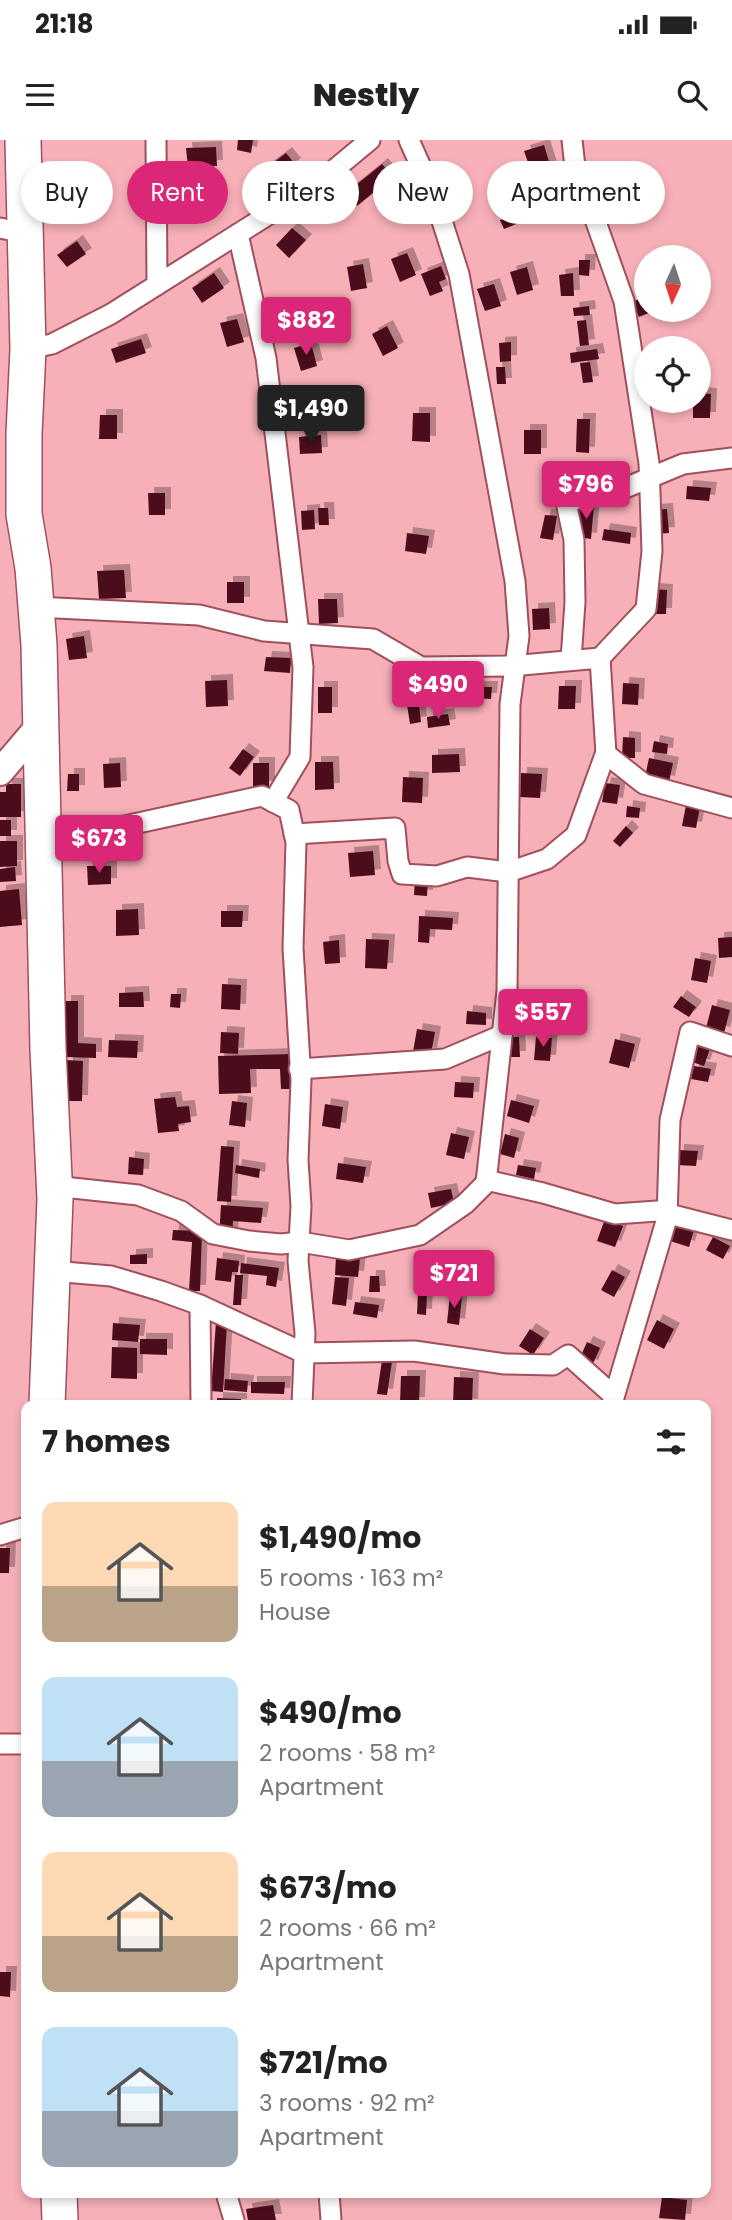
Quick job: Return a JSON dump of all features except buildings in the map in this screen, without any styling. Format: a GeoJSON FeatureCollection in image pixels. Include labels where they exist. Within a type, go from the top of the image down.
{"type":"FeatureCollection","features":[{"type":"Feature","properties":{"kind":"highway"},"geometry":{"type":"LineString","coordinates":[[23,140],[13,231],[28,349],[24,514],[33,568],[41,724],[42,844],[54,1186],[47,1400]]}},
{"type":"Feature","properties":{"kind":"highway"},"geometry":{"type":"LineString","coordinates":[[59,2198],[60,2220]]}},
{"type":"Feature","properties":{"kind":"main road"},"geometry":{"type":"LineString","coordinates":[[4,761],[41,724]]}},
{"type":"Feature","properties":{"kind":"street"},"geometry":{"type":"LineString","coordinates":[[156,140],[157,285]]}},
{"type":"Feature","properties":{"kind":"street"},"geometry":{"type":"LineString","coordinates":[[340,161],[341,140]]}},
{"type":"Feature","properties":{"kind":"street"},"geometry":{"type":"LineString","coordinates":[[344,161],[370,140]]}},
{"type":"Feature","properties":{"kind":"street"},"geometry":{"type":"LineString","coordinates":[[54,1186],[138,1195],[181,1211],[213,1234],[249,1241],[281,1244],[300,1242],[349,1250],[420,1235],[465,1204],[486,1183],[506,991],[510,704],[519,636],[514,581],[459,274],[434,195],[408,140]]}},
{"type":"Feature","properties":{"kind":"street"},"geometry":{"type":"LineString","coordinates":[[36,607],[199,615],[264,631],[373,639],[421,667],[515,665],[600,658],[646,609],[652,551],[649,478],[624,301],[591,208],[577,185],[572,140]]}},
{"type":"Feature","properties":{"kind":"street"},"geometry":{"type":"LineString","coordinates":[[28,349],[52,344],[111,314],[254,224]]}},
{"type":"Feature","properties":{"kind":"street"},"geometry":{"type":"LineString","coordinates":[[238,234],[266,358],[303,667],[300,757],[273,802]]}},
{"type":"Feature","properties":{"kind":"street"},"geometry":{"type":"LineString","coordinates":[[572,660],[574,540],[566,502],[625,488],[683,464],[732,458]]}},
{"type":"Feature","properties":{"kind":"street"},"geometry":{"type":"LineString","coordinates":[[294,834],[395,828],[402,874],[437,876],[467,867],[508,872],[547,859],[576,835],[606,752],[600,658]]}},
{"type":"Feature","properties":{"kind":"street"},"geometry":{"type":"LineString","coordinates":[[606,752],[644,784],[732,808]]}},
{"type":"Feature","properties":{"kind":"street"},"geometry":{"type":"LineString","coordinates":[[42,844],[262,796],[289,810],[296,842],[293,948],[299,1069],[298,1261],[305,1333],[303,1400]]}},
{"type":"Feature","properties":{"kind":"street"},"geometry":{"type":"LineString","coordinates":[[613,1400],[667,1213],[670,1120],[690,1032],[732,1046]]}},
{"type":"Feature","properties":{"kind":"street"},"geometry":{"type":"LineString","coordinates":[[299,1069],[445,1059],[502,1035]]}},
{"type":"Feature","properties":{"kind":"street"},"geometry":{"type":"LineString","coordinates":[[486,1180],[615,1214],[657,1210],[732,1230]]}},
{"type":"Feature","properties":{"kind":"street"},"geometry":{"type":"LineString","coordinates":[[52,1271],[111,1276],[161,1291],[200,1305],[304,1353],[414,1351],[505,1364],[553,1365],[568,1355],[612,1400]]}},
{"type":"Feature","properties":{"kind":"street"},"geometry":{"type":"LineString","coordinates":[[200,1305],[201,1400]]}},
{"type":"Feature","properties":{"kind":"street"},"geometry":{"type":"LineString","coordinates":[[0,1535],[21,1529]]}},
{"type":"Feature","properties":{"kind":"street"},"geometry":{"type":"LineString","coordinates":[[0,1744],[21,1744]]}},
{"type":"Feature","properties":{"kind":"street"},"geometry":{"type":"LineString","coordinates":[[227,2198],[234,2220]]}},
{"type":"Feature","properties":{"kind":"street"},"geometry":{"type":"LineString","coordinates":[[329,2198],[331,2220]]}}]}
